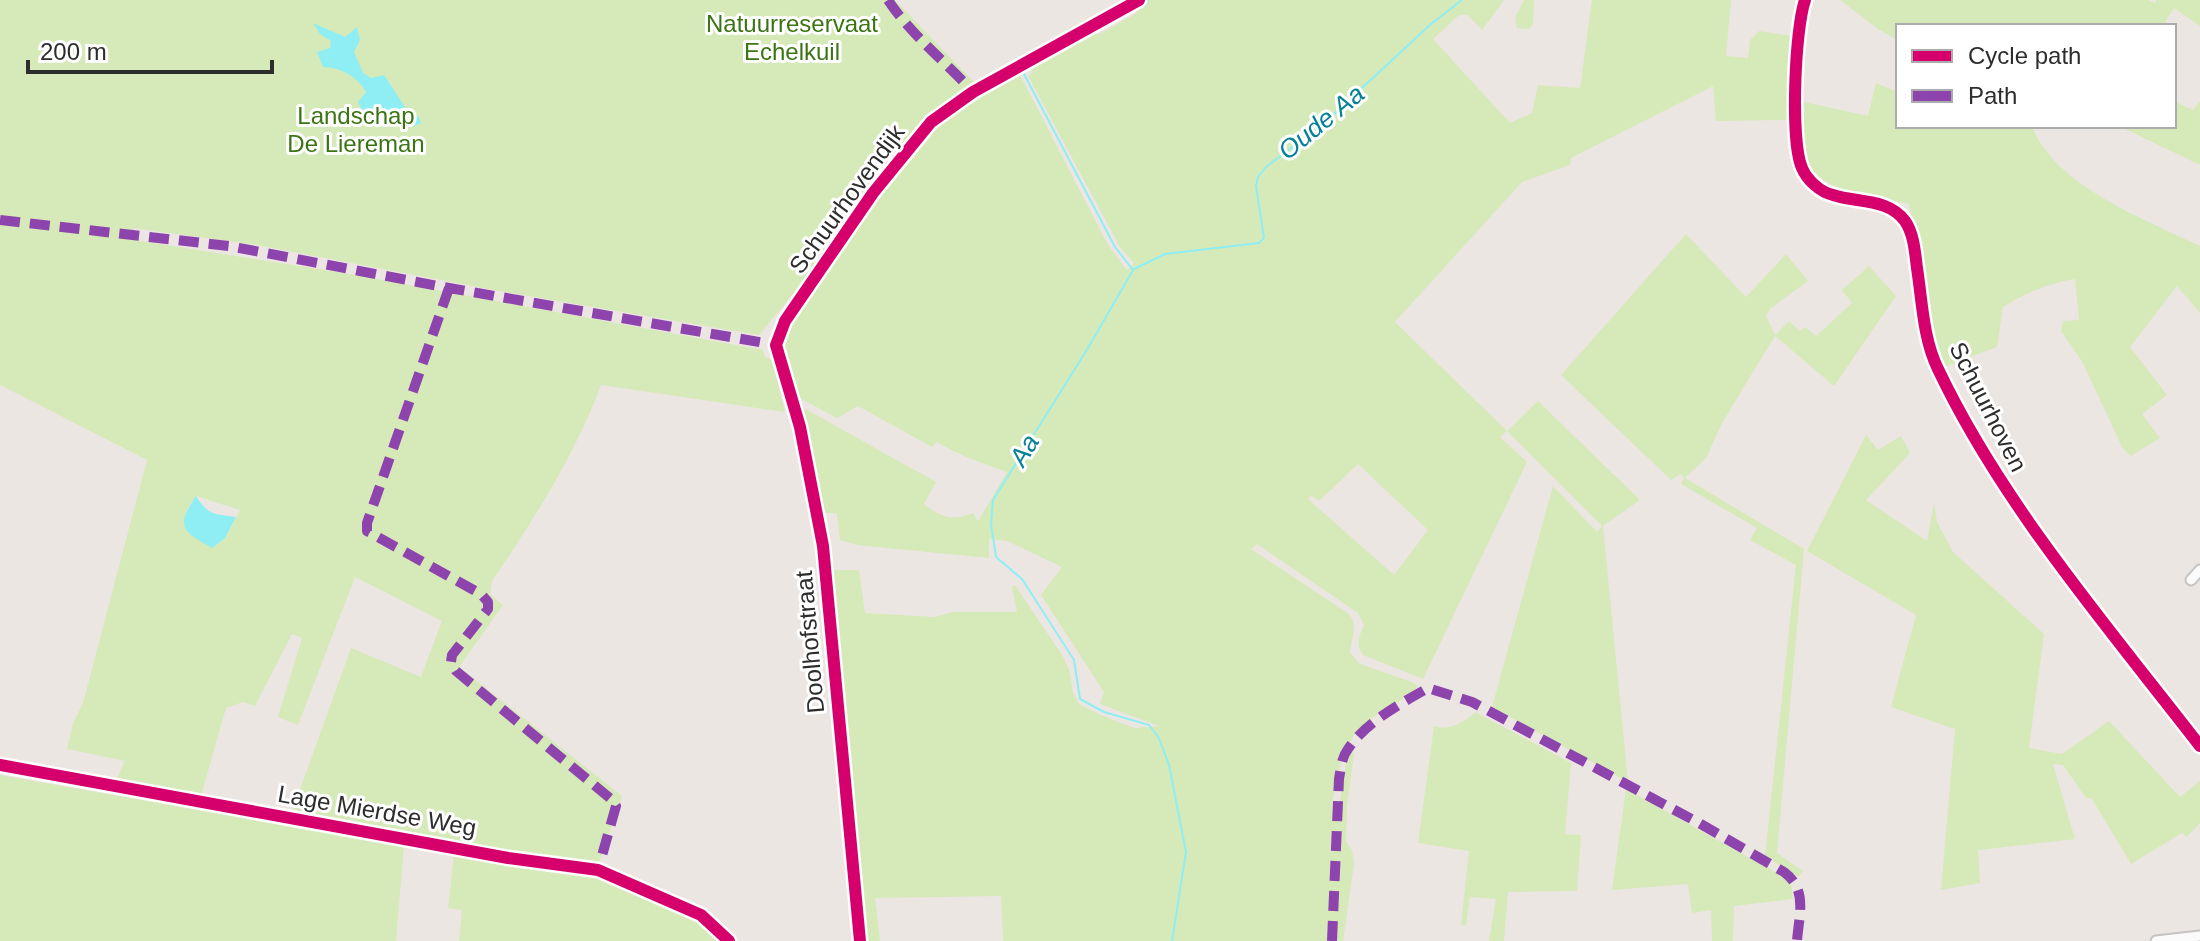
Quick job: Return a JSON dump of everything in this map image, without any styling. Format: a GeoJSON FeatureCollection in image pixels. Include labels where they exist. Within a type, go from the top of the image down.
{"type":"FeatureCollection","features":[{"type":"Feature","properties":{"kind":"street","name":"Schuurhovendijk"},"geometry":{"type":"LineString","coordinates":[[776,345],[785,321],[873,193],[931,122],[973,92],[1139,0]]}},
{"type":"Feature","properties":{"kind":"street","name":"Schuurhoven"},"geometry":{"type":"LineString","coordinates":[[1801,0],[1796,62],[1796,143],[1802,168],[1814,185],[1831,195],[1888,207],[1905,222],[1913,242],[1936,365],[1996,477],[2200,746]]}},
{"type":"Feature","properties":{"kind":"street","name":"Doolhofstraat"},"geometry":{"type":"LineString","coordinates":[[776,345],[800,427],[823,546],[860,941]]}},
{"type":"Feature","properties":{"kind":"street"},"geometry":{"type":"LineString","coordinates":[[2191,580],[2200,570]]}},
{"type":"Feature","properties":{"kind":"street","name":"Lage Mierdse Weg"},"geometry":{"type":"LineString","coordinates":[[0,765],[479,853],[598,870],[701,915],[729,941]]}},
{"type":"Feature","properties":{"kind":"street"},"geometry":{"type":"LineString","coordinates":[[2156,941],[2200,936]]}},
{"type":"Feature","properties":{"kind":"green space"},"geometry":{"type":"Polygon","coordinates":[[[0,0],[895,0],[975,83],[931,113],[885,168],[793,294],[759,335],[499,291],[257,245],[133,228],[140,241],[344,273],[763,350],[765,357],[772,360],[785,412],[601,385],[579,436],[552,486],[492,581],[490,594],[503,605],[459,667],[622,796],[598,865],[315,819],[316,815],[293,809],[351,648],[421,677],[442,621],[355,577],[298,725],[278,717],[302,638],[292,634],[255,706],[243,702],[226,708],[201,796],[117,778],[125,761],[67,749],[73,723],[83,703],[147,460],[0,385],[0,0]],[[196,496],[186,511],[225,538],[240,510],[196,496]]]}},
{"type":"Feature","properties":{"kind":"green space"},"geometry":{"type":"Polygon","coordinates":[[[1127,0],[1504,0],[1482,30],[1468,15],[1459,15],[1433,39],[1510,123],[1532,113],[1538,85],[1580,88],[1592,0],[1731,0],[1726,56],[1748,58],[1750,40],[1759,31],[1792,36],[1787,120],[1716,121],[1713,86],[1571,158],[1570,165],[1522,182],[1395,322],[1507,431],[1500,437],[1527,462],[1423,679],[1363,655],[1358,644],[1364,625],[1358,613],[1257,544],[1251,549],[1349,614],[1354,628],[1350,653],[1360,664],[1418,686],[1358,731],[1341,763],[1332,804],[1339,806],[1347,757],[1350,752],[1354,753],[1346,842],[1352,850],[1354,864],[1343,941],[1003,941],[1001,896],[875,898],[880,941],[865,941],[829,570],[859,570],[865,613],[935,617],[952,612],[1017,612],[1012,587],[1015,585],[1062,655],[1079,704],[1134,728],[1159,726],[1100,704],[1104,692],[1041,595],[1062,567],[1007,541],[989,539],[989,558],[857,545],[840,540],[837,513],[824,513],[800,406],[936,482],[924,504],[942,515],[959,517],[973,513],[978,521],[1007,472],[937,442],[932,447],[858,406],[837,418],[798,397],[782,347],[783,338],[866,213],[922,140],[940,122],[1019,73],[1108,245],[1127,270],[1134,263],[1120,247],[1028,76],[1033,72],[1023,56],[1088,18],[1098,35],[1137,13],[1127,0]],[[1358,464],[1319,501],[1311,496],[1308,499],[1394,575],[1428,530],[1358,464]]]}},
{"type":"Feature","properties":{"kind":"green space"},"geometry":{"type":"Polygon","coordinates":[[[1524,0],[1534,0],[1533,25],[1529,29],[1517,28],[1515,18],[1524,0]]]}},
{"type":"Feature","properties":{"kind":"green space"},"geometry":{"type":"Polygon","coordinates":[[[1840,0],[2148,0],[2155,3],[2157,0],[2200,0],[2200,26],[2174,8],[2164,24],[1896,24],[1896,39],[1840,0]]]}},
{"type":"Feature","properties":{"kind":"green space"},"geometry":{"type":"Polygon","coordinates":[[[1876,83],[1896,89],[1896,128],[2033,128],[2043,147],[2081,183],[2104,199],[2200,246],[2200,313],[2177,286],[2130,347],[2167,395],[2142,414],[2160,438],[2131,456],[2123,449],[2082,361],[2061,331],[2063,321],[2079,320],[2075,279],[2038,289],[2003,307],[1997,347],[1941,368],[1909,204],[1833,185],[1820,177],[1805,152],[1804,102],[1868,116],[1876,83]]]}},
{"type":"Feature","properties":{"kind":"green space"},"geometry":{"type":"Polygon","coordinates":[[[2200,101],[2200,165],[2123,128],[2176,128],[2176,102],[2193,110],[2200,101]]]}},
{"type":"Feature","properties":{"kind":"green space"},"geometry":{"type":"Polygon","coordinates":[[[1686,234],[1746,297],[1786,254],[1808,281],[1770,309],[1766,316],[1775,335],[1789,321],[1800,331],[1805,327],[1816,336],[1852,303],[1842,290],[1869,266],[1896,296],[1834,386],[1775,336],[1722,423],[1706,458],[1685,478],[1804,549],[1777,853],[1803,871],[1798,877],[1765,856],[1796,565],[1750,540],[1757,528],[1681,484],[1684,478],[1680,474],[1671,480],[1561,375],[1686,234]]]}},
{"type":"Feature","properties":{"kind":"green space"},"geometry":{"type":"Polygon","coordinates":[[[1538,401],[1640,500],[1603,526],[1628,782],[1492,707],[1553,486],[1597,532],[1602,526],[1507,431],[1538,401]]]}},
{"type":"Feature","properties":{"kind":"green space"},"geometry":{"type":"Polygon","coordinates":[[[1866,435],[1878,450],[1901,436],[1910,453],[1866,500],[1927,541],[1934,503],[1937,522],[1953,552],[2044,634],[2029,748],[2062,754],[2109,721],[2180,797],[2200,781],[2200,823],[2187,837],[2182,833],[2131,864],[2092,799],[2086,798],[2063,765],[2053,764],[2075,839],[1978,850],[1980,883],[1941,890],[1955,729],[1891,707],[1916,615],[1807,551],[1866,435]]]}},
{"type":"Feature","properties":{"kind":"green space"},"geometry":{"type":"Polygon","coordinates":[[[1475,712],[1571,763],[1565,834],[1581,835],[1577,891],[1508,892],[1504,941],[1489,941],[1496,899],[1470,897],[1466,925],[1461,925],[1469,851],[1418,843],[1434,726],[1456,725],[1475,712]]]}},
{"type":"Feature","properties":{"kind":"green space"},"geometry":{"type":"Polygon","coordinates":[[[0,775],[404,846],[396,941],[0,941],[0,775]]]}},
{"type":"Feature","properties":{"kind":"green space"},"geometry":{"type":"Polygon","coordinates":[[[1626,789],[1784,877],[1791,883],[1793,899],[1734,906],[1733,941],[1712,941],[1711,910],[1692,913],[1688,884],[1612,890],[1626,789]]]}},
{"type":"Feature","properties":{"kind":"green space"},"geometry":{"type":"Polygon","coordinates":[[[454,855],[594,875],[684,912],[721,941],[459,941],[462,910],[448,908],[454,855]]]}},
{"type":"Feature","properties":{"kind":"water"},"geometry":{"type":"Polygon","coordinates":[[[313,23],[345,37],[357,27],[360,40],[354,52],[363,73],[371,78],[384,75],[405,107],[419,117],[421,123],[412,127],[364,114],[358,102],[366,92],[358,81],[343,71],[323,67],[317,52],[330,48],[331,41],[320,34],[313,23]]]}},
{"type":"Feature","properties":{"kind":"water"},"geometry":{"type":"Polygon","coordinates":[[[196,496],[209,511],[236,517],[225,538],[212,548],[185,527],[185,515],[196,496]]]}},
{"type":"Feature","properties":{"kind":"waterway","name":"Aa"},"geometry":{"type":"LineString","coordinates":[[1148,0],[1145,5],[1023,72],[1115,247],[1133,270],[993,500],[991,524],[996,557],[1022,579],[1074,660],[1080,699],[1104,712],[1149,725],[1159,738],[1169,765],[1186,852],[1172,941]]}},
{"type":"Feature","properties":{"kind":"waterway","name":"Oude Aa"},"geometry":{"type":"LineString","coordinates":[[1134,269],[1165,254],[1259,243],[1264,238],[1256,186],[1258,177],[1266,167],[1322,125],[1431,24],[1462,0]]}},
{"type":"Feature","properties":{"kind":"marked path"},"geometry":{"type":"LineString","coordinates":[[888,0],[973,92]]}},
{"type":"Feature","properties":{"kind":"marked path"},"geometry":{"type":"LineString","coordinates":[[0,220],[229,246],[776,345]]}},
{"type":"Feature","properties":{"kind":"marked path"},"geometry":{"type":"LineString","coordinates":[[449,288],[367,523],[367,531],[481,594],[488,602],[488,609],[452,655],[451,662],[456,671],[616,806],[598,870]]}},
{"type":"Feature","properties":{"kind":"marked path"},"geometry":{"type":"LineString","coordinates":[[1332,941],[1339,779],[1344,756],[1355,739],[1374,722],[1428,688],[1472,702],[1784,872],[1792,879],[1799,895],[1797,941]]}},
{"type":"Feature","properties":{"kind":"cycle path"},"geometry":{"type":"LineString","coordinates":[[860,941],[823,546],[800,427],[776,345],[785,321],[873,193],[931,122],[973,92],[1139,0]]}},
{"type":"Feature","properties":{"kind":"cycle path"},"geometry":{"type":"LineString","coordinates":[[1805,0],[1795,85],[1798,154],[1804,172],[1823,191],[1890,208],[1905,221],[1914,244],[1929,345],[1964,419],[2058,564],[2200,746]]}},
{"type":"Feature","properties":{"kind":"cycle path"},"geometry":{"type":"LineString","coordinates":[[0,765],[508,858],[598,870],[701,915],[729,941]]}},
{"type":"Feature","properties":{"kind":"park label","name":"Natuurreservaat Echelkuil"},"geometry":{"type":"Point","coordinates":[792,38]}},
{"type":"Feature","properties":{"kind":"park label","name":"Landschap De Liereman"},"geometry":{"type":"Point","coordinates":[356,130]}}]}
